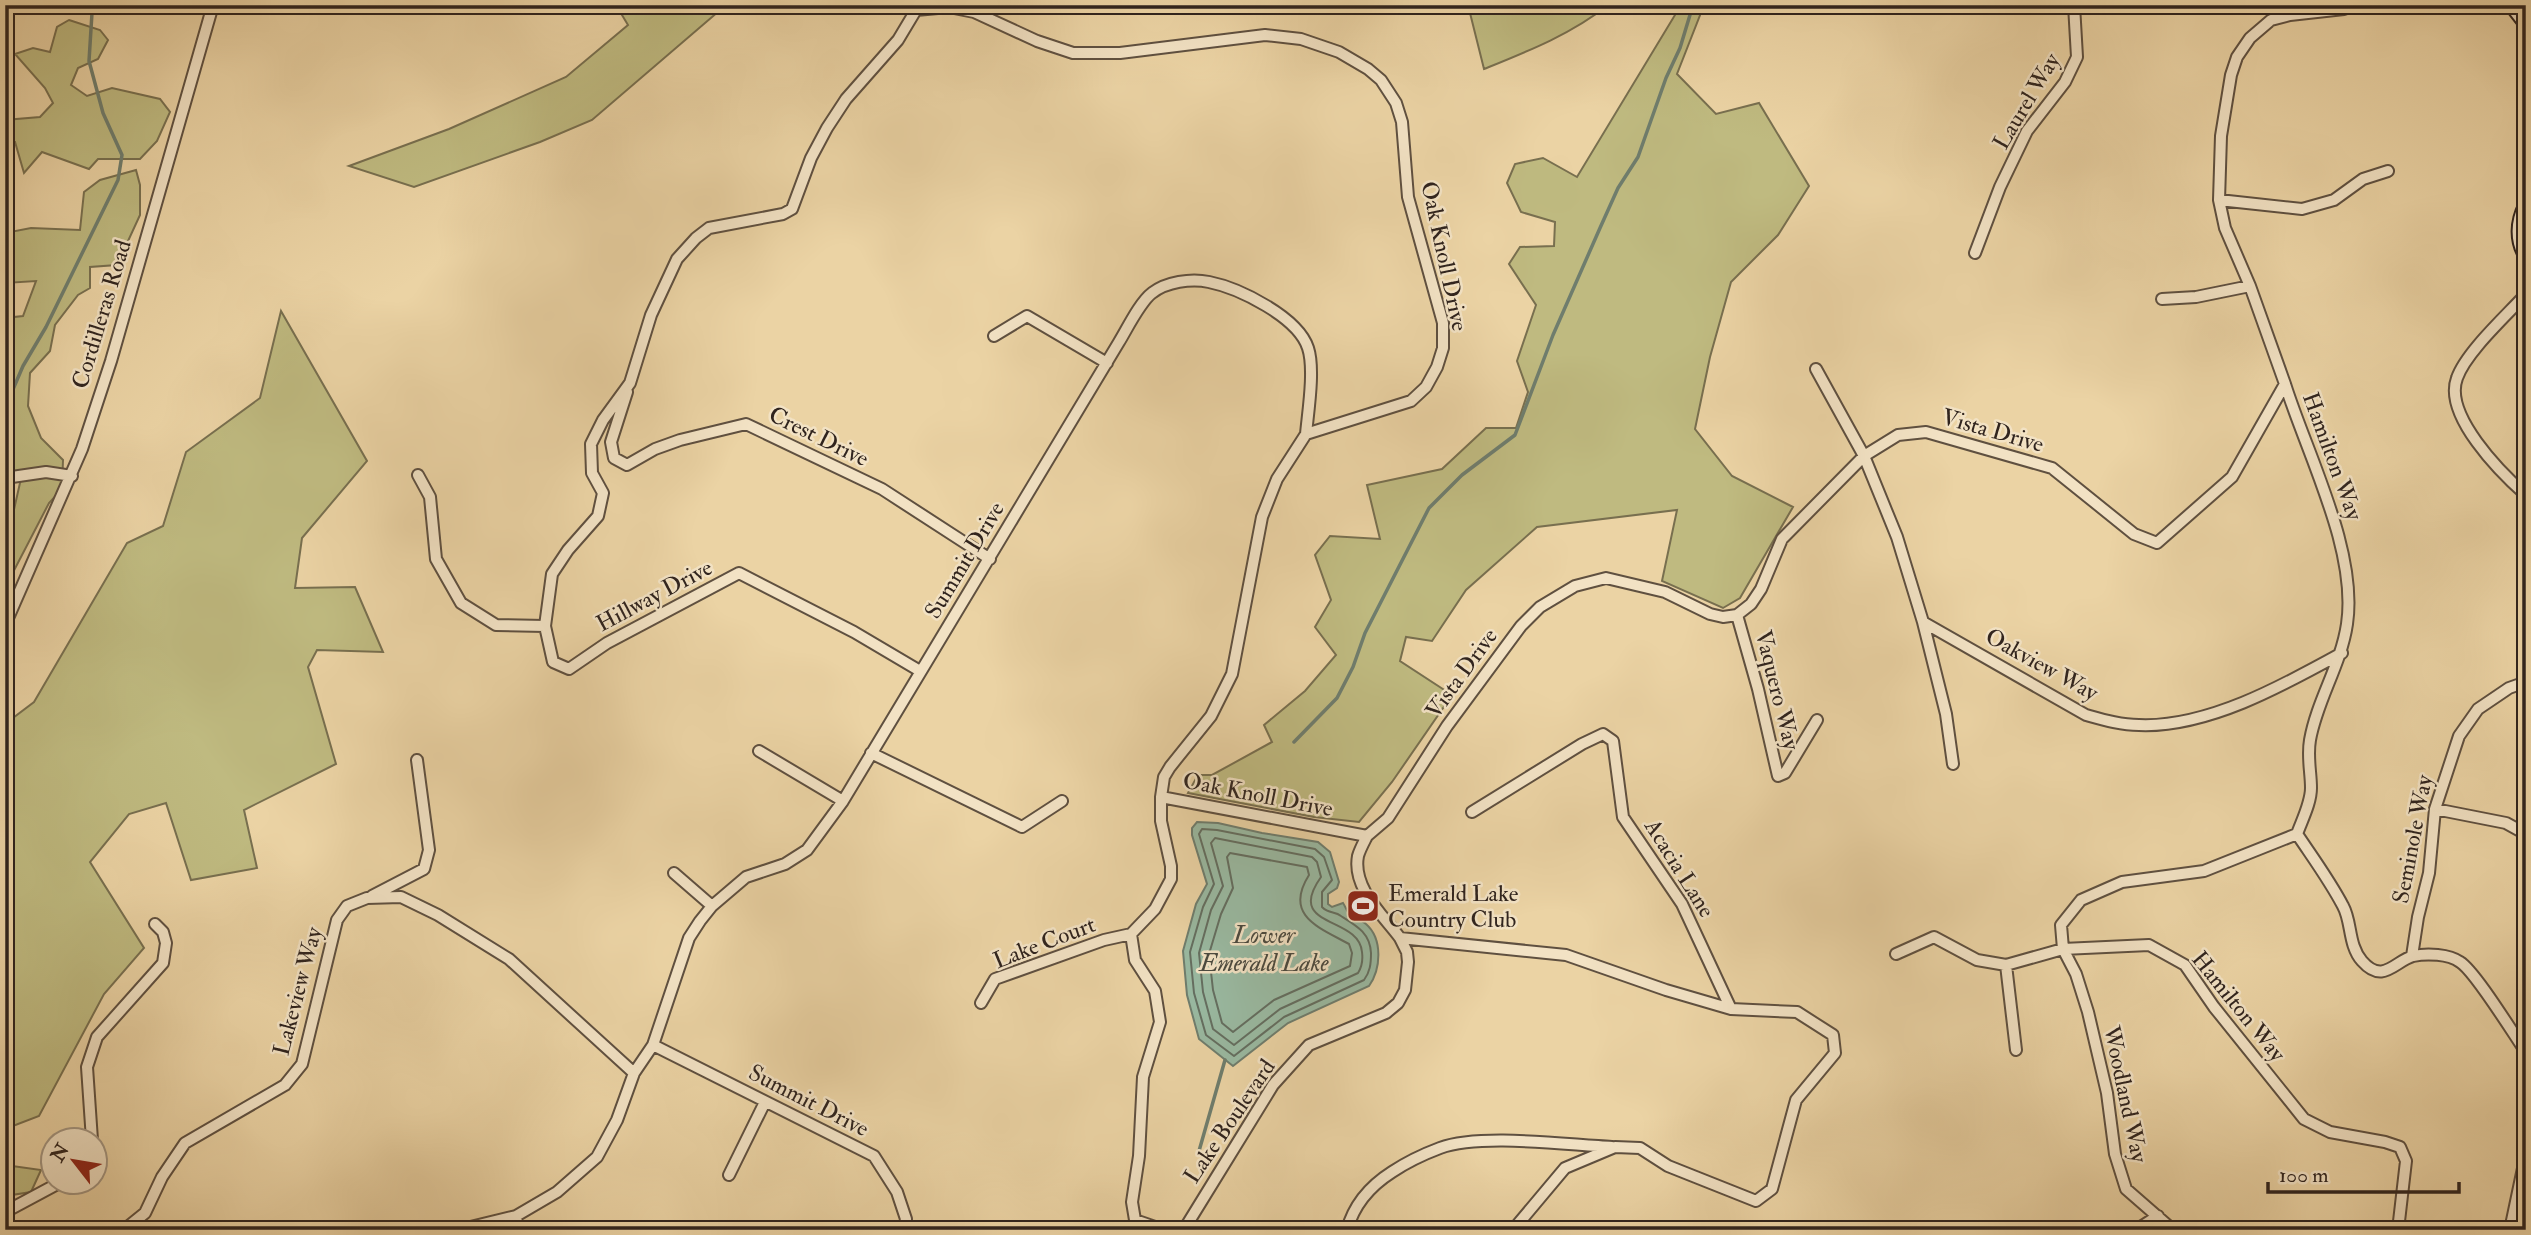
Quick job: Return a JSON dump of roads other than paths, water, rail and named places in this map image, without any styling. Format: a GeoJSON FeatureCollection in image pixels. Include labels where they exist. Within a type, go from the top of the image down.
{"type":"FeatureCollection","features":[{"type":"Feature","properties":{"kind":"street","name":"Cordilleras Road"},"geometry":{"type":"LineString","coordinates":[[5,625],[72,475],[111,361],[213,5]]}},
{"type":"Feature","properties":{"kind":"street","name":"Oak Knoll Drive"},"geometry":{"type":"LineString","coordinates":[[892,5],[916,10],[949,7],[974,12],[1037,41],[1073,53],[1120,53],[1265,35],[1301,38],[1339,52],[1368,69],[1381,80],[1396,103],[1402,122],[1408,197],[1443,323],[1443,348],[1437,367],[1426,387],[1411,401],[1306,434],[1277,479],[1262,517],[1232,674],[1211,716],[1167,772],[1161,797],[1367,836]]}},
{"type":"Feature","properties":{"kind":"street","name":"Laurel Way"},"geometry":{"type":"LineString","coordinates":[[1975,253],[2000,187],[2028,131],[2065,82],[2077,57],[2074,5]]}},
{"type":"Feature","properties":{"kind":"street"},"geometry":{"type":"LineString","coordinates":[[2285,384],[2250,286],[2225,228],[2219,200],[2221,135],[2231,75],[2237,57],[2250,37],[2271,20],[2355,5]]}},
{"type":"Feature","properties":{"kind":"street"},"geometry":{"type":"LineString","coordinates":[[2512,5],[2526,23]]}},
{"type":"Feature","properties":{"kind":"street"},"geometry":{"type":"LineString","coordinates":[[418,475],[430,497],[436,559],[461,603],[496,625],[545,626],[552,574],[568,550],[598,516],[603,493],[592,473],[591,444],[603,420],[630,383],[651,315],[677,258],[709,228],[783,214],[792,209],[811,158],[827,128],[846,99],[898,40],[916,10]]}},
{"type":"Feature","properties":{"kind":"street"},"geometry":{"type":"LineString","coordinates":[[2219,200],[2302,209],[2334,200],[2363,179],[2388,171]]}},
{"type":"Feature","properties":{"kind":"street"},"geometry":{"type":"LineString","coordinates":[[2526,206],[2519,228],[2522,248],[2526,255]]}},
{"type":"Feature","properties":{"kind":"street","name":"Summit Drive"},"geometry":{"type":"LineString","coordinates":[[458,1230],[516,1216],[557,1192],[597,1157],[617,1120],[634,1073],[653,1045],[689,938],[712,906],[746,877],[785,864],[807,850],[843,801],[1151,293],[1177,282],[1207,281],[1244,294],[1297,328],[1308,349],[1311,380],[1306,434]]}},
{"type":"Feature","properties":{"kind":"street"},"geometry":{"type":"LineString","coordinates":[[2162,299],[2196,297],[2250,286]]}},
{"type":"Feature","properties":{"kind":"street"},"geometry":{"type":"LineString","coordinates":[[2526,293],[2465,363],[2456,380],[2456,399],[2465,424],[2506,478],[2526,495]]}},
{"type":"Feature","properties":{"kind":"street"},"geometry":{"type":"LineString","coordinates":[[994,336],[1027,316],[1107,363]]}},
{"type":"Feature","properties":{"kind":"street"},"geometry":{"type":"LineString","coordinates":[[1816,369],[1864,456],[1897,537],[1923,622],[1946,714],[1953,764]]}},
{"type":"Feature","properties":{"kind":"street","name":"Crest Drive"},"geometry":{"type":"LineString","coordinates":[[630,383],[611,442],[614,458],[626,465],[655,449],[680,440],[746,424],[881,489],[990,559]]}},
{"type":"Feature","properties":{"kind":"street","name":"Vista Drive"},"geometry":{"type":"LineString","coordinates":[[1367,836],[1388,818],[1447,726],[1521,626],[1540,607],[1575,586],[1606,578],[1665,592],[1710,614],[1723,617],[1737,615],[1751,604],[1761,589],[1782,539],[1864,456],[1898,435],[1926,432],[2052,468],[2134,534],[2157,543],[2232,477],[2285,384]]}},
{"type":"Feature","properties":{"kind":"street","name":"Hamilton Way"},"geometry":{"type":"LineString","coordinates":[[2285,384],[2338,531],[2349,597],[2348,623],[2342,653],[2310,739],[2308,755],[2311,791],[2297,834]]}},
{"type":"Feature","properties":{"kind":"street"},"geometry":{"type":"LineString","coordinates":[[5,478],[46,472],[72,475]]}},
{"type":"Feature","properties":{"kind":"street","name":"Hillway Drive"},"geometry":{"type":"LineString","coordinates":[[545,626],[553,663],[569,669],[607,643],[739,573],[854,632],[920,671]]}},
{"type":"Feature","properties":{"kind":"street","name":"Vaquero Way"},"geometry":{"type":"LineString","coordinates":[[1737,615],[1778,776],[1785,773],[1817,720]]}},
{"type":"Feature","properties":{"kind":"street","name":"Oakview Way"},"geometry":{"type":"LineString","coordinates":[[1923,622],[2086,715],[2141,726],[2190,720],[2233,705],[2306,673],[2342,653]]}},
{"type":"Feature","properties":{"kind":"street","name":"Seminole Way"},"geometry":{"type":"LineString","coordinates":[[2412,956],[2418,917],[2430,873],[2435,809],[2448,764],[2467,722],[2478,709],[2496,695],[2526,682]]}},
{"type":"Feature","properties":{"kind":"street","name":"Acacia Lane"},"geometry":{"type":"LineString","coordinates":[[1472,812],[1582,744],[1602,734],[1613,741],[1623,817],[1682,904],[1731,1009]]}},
{"type":"Feature","properties":{"kind":"street"},"geometry":{"type":"LineString","coordinates":[[759,751],[843,801]]}},
{"type":"Feature","properties":{"kind":"street"},"geometry":{"type":"LineString","coordinates":[[871,753],[1023,827],[1062,801]]}},
{"type":"Feature","properties":{"kind":"street","name":"Lakeview Way"},"geometry":{"type":"LineString","coordinates":[[124,1230],[145,1213],[162,1177],[185,1143],[285,1085],[302,1064],[337,920],[347,906],[424,869],[429,850],[417,760]]}},
{"type":"Feature","properties":{"kind":"street"},"geometry":{"type":"LineString","coordinates":[[1128,1230],[1135,1220],[1132,1202],[1139,1156],[1143,1077],[1160,1022],[1155,991],[1135,960],[1131,934],[1155,909],[1171,879],[1171,866],[1161,821],[1161,797]]}},
{"type":"Feature","properties":{"kind":"street"},"geometry":{"type":"LineString","coordinates":[[2435,809],[2506,823],[2526,834]]}},
{"type":"Feature","properties":{"kind":"street"},"geometry":{"type":"LineString","coordinates":[[1896,954],[1934,937],[1977,960],[2006,965],[2063,949],[2061,925],[2081,900],[2122,882],[2204,871],[2297,834],[2345,908],[2349,934],[2361,960],[2371,968],[2382,971],[2391,970],[2412,956],[2436,955],[2460,961],[2526,1052]]}},
{"type":"Feature","properties":{"kind":"street"},"geometry":{"type":"LineString","coordinates":[[1347,1230],[1359,1202],[1374,1183],[1403,1165],[1442,1147],[1491,1141],[1640,1148],[1668,1166],[1756,1201],[1772,1189],[1796,1100],[1835,1053],[1833,1035],[1797,1012],[1731,1009],[1566,955],[1400,938],[1361,884],[1358,856],[1367,836]]}},
{"type":"Feature","properties":{"kind":"street"},"geometry":{"type":"LineString","coordinates":[[674,873],[712,906]]}},
{"type":"Feature","properties":{"kind":"street"},"geometry":{"type":"LineString","coordinates":[[367,898],[401,897],[438,915],[509,959],[634,1073]]}},
{"type":"Feature","properties":{"kind":"street"},"geometry":{"type":"LineString","coordinates":[[91,1126],[87,1067],[97,1037],[163,963],[166,943],[163,932],[155,924]]}},
{"type":"Feature","properties":{"kind":"street","name":"Lake Court"},"geometry":{"type":"LineString","coordinates":[[981,1003],[995,979],[1104,940],[1131,934]]}},
{"type":"Feature","properties":{"kind":"street","name":"Lake Boulevard"},"geometry":{"type":"LineString","coordinates":[[1135,1220],[1164,1230],[1185,1228],[1273,1086],[1309,1045],[1386,1013],[1398,1003],[1405,990],[1408,962],[1407,952],[1400,938]]}},
{"type":"Feature","properties":{"kind":"street","name":"Hamilton Way"},"geometry":{"type":"LineString","coordinates":[[2063,949],[2149,945],[2185,965],[2214,1007],[2304,1119],[2330,1132],[2400,1147],[2406,1161],[2398,1230]]}},
{"type":"Feature","properties":{"kind":"street","name":"Woodland Way"},"geometry":{"type":"LineString","coordinates":[[2063,949],[2076,974],[2088,1012],[2107,1093],[2115,1154],[2126,1189],[2173,1230]]}},
{"type":"Feature","properties":{"kind":"street"},"geometry":{"type":"LineString","coordinates":[[2006,965],[2016,1050]]}},
{"type":"Feature","properties":{"kind":"street","name":"Summit Drive"},"geometry":{"type":"LineString","coordinates":[[653,1045],[874,1156],[897,1192],[906,1219],[903,1230]]}},
{"type":"Feature","properties":{"kind":"street"},"geometry":{"type":"LineString","coordinates":[[729,1175],[765,1102]]}},
{"type":"Feature","properties":{"kind":"street"},"geometry":{"type":"LineString","coordinates":[[1513,1230],[1565,1168],[1615,1147]]}},
{"type":"Feature","properties":{"kind":"street"},"geometry":{"type":"LineString","coordinates":[[2510,1230],[2526,1154]]}},
{"type":"Feature","properties":{"kind":"street"},"geometry":{"type":"LineString","coordinates":[[5,1212],[38,1194]]}},
{"type":"Feature","properties":{"kind":"street"},"geometry":{"type":"LineString","coordinates":[[516,1216],[518,1230]]}},
{"type":"Feature","properties":{"kind":"street"},"geometry":{"type":"LineString","coordinates":[[2136,1230],[2158,1216]]}},
{"type":"Feature","properties":{"kind":"water","name":"Lower Emerald Lake"},"geometry":{"type":"Polygon","coordinates":[[[1197,822],[1218,823],[1318,842],[1330,852],[1339,882],[1337,888],[1328,894],[1328,904],[1332,907],[1343,903],[1349,914],[1372,930],[1378,946],[1378,963],[1369,986],[1288,1023],[1233,1066],[1199,1039],[1187,995],[1183,951],[1196,904],[1207,884],[1192,835],[1192,828],[1197,822]]]}},
{"type":"Feature","properties":{"kind":"waterway"},"geometry":{"type":"LineString","coordinates":[[5,408],[23,366],[46,327],[118,180],[122,155],[103,113],[89,61],[92,13],[90,5]]}},
{"type":"Feature","properties":{"kind":"waterway"},"geometry":{"type":"LineString","coordinates":[[1294,742],[1337,698],[1353,667],[1365,633],[1429,508],[1462,475],[1515,435],[1553,335],[1600,228],[1618,188],[1638,157],[1666,78],[1680,48],[1693,5]]}},
{"type":"Feature","properties":{"kind":"waterway"},"geometry":{"type":"LineString","coordinates":[[1199,1151],[1225,1060]]}},
{"type":"Feature","properties":{"kind":"place","name":"Emerald Lake Country Club"},"geometry":{"type":"Point","coordinates":[1363,906]}}]}
